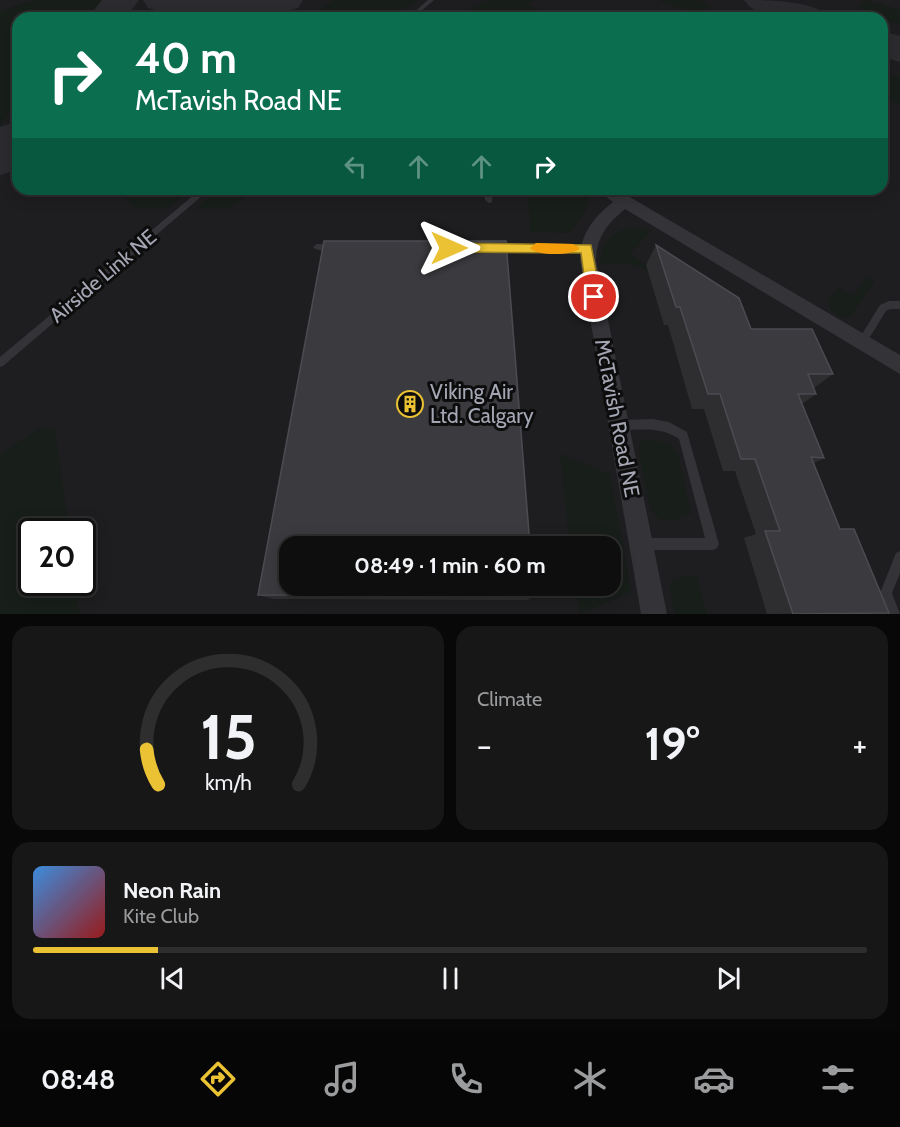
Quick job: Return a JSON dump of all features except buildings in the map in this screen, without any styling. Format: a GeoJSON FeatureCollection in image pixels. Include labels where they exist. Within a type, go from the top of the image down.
{"type":"FeatureCollection","features":[{"type":"Feature","properties":{"kind":"street"},"geometry":{"type":"LineString","coordinates":[[614,195],[900,365]]}},
{"type":"Feature","properties":{"kind":"street"},"geometry":{"type":"LineString","coordinates":[[587,248],[589,239],[600,222],[625,201]]}},
{"type":"Feature","properties":{"kind":"street","name":"McTavish Road NE"},"geometry":{"type":"LineString","coordinates":[[587,248],[590,275],[654,614]]}},
{"type":"Feature","properties":{"kind":"lane"},"geometry":{"type":"LineString","coordinates":[[417,12],[431,0]]}},
{"type":"Feature","properties":{"kind":"lane","name":"Airside Link NE"},"geometry":{"type":"LineString","coordinates":[[0,363],[199,195]]}},
{"type":"Feature","properties":{"kind":"lane"},"geometry":{"type":"LineString","coordinates":[[489,195],[489,200]]}},
{"type":"Feature","properties":{"kind":"lane"},"geometry":{"type":"LineString","coordinates":[[317,247],[348,247]]}},
{"type":"Feature","properties":{"kind":"lane"},"geometry":{"type":"LineString","coordinates":[[483,248],[587,248]]}},
{"type":"Feature","properties":{"kind":"lane"},"geometry":{"type":"LineString","coordinates":[[862,342],[885,306],[900,305]]}},
{"type":"Feature","properties":{"kind":"lane"},"geometry":{"type":"LineString","coordinates":[[618,425],[663,425],[677,430],[683,436],[713,544],[641,544]]}},
{"type":"Feature","properties":{"kind":"lane"},"geometry":{"type":"LineString","coordinates":[[894,614],[886,593],[900,557]]}},
{"type":"Feature","properties":{"kind":"shaded area"},"geometry":{"type":"Polygon","coordinates":[[[0,0],[900,0],[900,614],[0,614],[0,0]]]}},
{"type":"Feature","properties":{"kind":"shaded area"},"geometry":{"type":"Polygon","coordinates":[[[33,0],[100,0],[91,12],[12,12],[12,110],[0,125],[0,11],[33,0]]]}},
{"type":"Feature","properties":{"kind":"shaded area"},"geometry":{"type":"Polygon","coordinates":[[[334,0],[421,0],[396,12],[316,12],[334,0]]]}},
{"type":"Feature","properties":{"kind":"shaded area"},"geometry":{"type":"Polygon","coordinates":[[[488,0],[535,0],[527,5],[539,10],[536,12],[464,12],[488,0]]]}},
{"type":"Feature","properties":{"kind":"shaded area"},"geometry":{"type":"Polygon","coordinates":[[[658,0],[697,0],[711,6],[691,11],[658,0]]]}},
{"type":"Feature","properties":{"kind":"shaded area"},"geometry":{"type":"Polygon","coordinates":[[[865,0],[900,10],[900,25],[888,21],[888,12],[865,12],[859,5],[865,0]]]}},
{"type":"Feature","properties":{"kind":"shaded area"},"geometry":{"type":"Polygon","coordinates":[[[888,73],[900,78],[899,104],[888,100],[888,73]]]}},
{"type":"Feature","properties":{"kind":"shaded area"},"geometry":{"type":"Polygon","coordinates":[[[123,195],[185,195],[169,208],[132,207],[123,195]]]}},
{"type":"Feature","properties":{"kind":"shaded area"},"geometry":{"type":"Polygon","coordinates":[[[212,195],[249,195],[226,208],[196,208],[212,195]]]}},
{"type":"Feature","properties":{"kind":"shaded area"},"geometry":{"type":"Polygon","coordinates":[[[528,195],[587,195],[588,202],[585,212],[571,233],[530,232],[528,195]]]}},
{"type":"Feature","properties":{"kind":"shaded area"},"geometry":{"type":"Polygon","coordinates":[[[629,227],[652,230],[630,254],[652,269],[648,272],[630,263],[600,265],[602,251],[607,241],[629,227]]]}},
{"type":"Feature","properties":{"kind":"shaded area"},"geometry":{"type":"Polygon","coordinates":[[[867,277],[875,281],[851,316],[842,318],[831,311],[828,302],[838,287],[854,296],[867,277]]]}},
{"type":"Feature","properties":{"kind":"shaded area"},"geometry":{"type":"Polygon","coordinates":[[[40,428],[55,429],[67,518],[18,518],[18,596],[77,596],[80,614],[0,614],[0,454],[40,428]]]}},
{"type":"Feature","properties":{"kind":"shaded area"},"geometry":{"type":"Polygon","coordinates":[[[643,440],[669,442],[678,455],[691,513],[687,516],[666,520],[656,516],[653,512],[646,490],[638,447],[643,440]]]}},
{"type":"Feature","properties":{"kind":"shaded area"},"geometry":{"type":"Polygon","coordinates":[[[560,454],[610,474],[631,592],[579,614],[577,596],[621,596],[621,536],[569,536],[560,454]]]}},
{"type":"Feature","properties":{"kind":"shaded area"},"geometry":{"type":"Polygon","coordinates":[[[697,575],[707,614],[675,614],[670,584],[678,578],[697,575]]]}},
{"type":"Feature","properties":{"kind":"taxiway"},"geometry":{"type":"LineString","coordinates":[[112,12],[121,0]]}},
{"type":"Feature","properties":{"kind":"taxiway"},"geometry":{"type":"LineString","coordinates":[[161,0],[207,11],[239,10],[285,0]]}},
{"type":"Feature","properties":{"kind":"taxiway"},"geometry":{"type":"LineString","coordinates":[[762,0],[795,12]]}},
{"type":"Feature","properties":{"kind":"taxiway"},"geometry":{"type":"LineString","coordinates":[[888,45],[900,50]]}},
{"type":"Feature","properties":{"kind":"taxiway"},"geometry":{"type":"LineString","coordinates":[[0,159],[12,144]]}},
{"type":"Feature","properties":{"kind":"slow traffic"},"geometry":{"type":"LineString","coordinates":[[536,248],[573,248]]}},
{"type":"Feature","properties":{"kind":"place","name":"Viking Air Ltd. Calgary"},"geometry":{"type":"Point","coordinates":[410,404]}},
{"type":"Feature","properties":{"kind":"route"},"geometry":{"type":"LineString","coordinates":[[449,248],[587,248],[594,297]]}}]}
